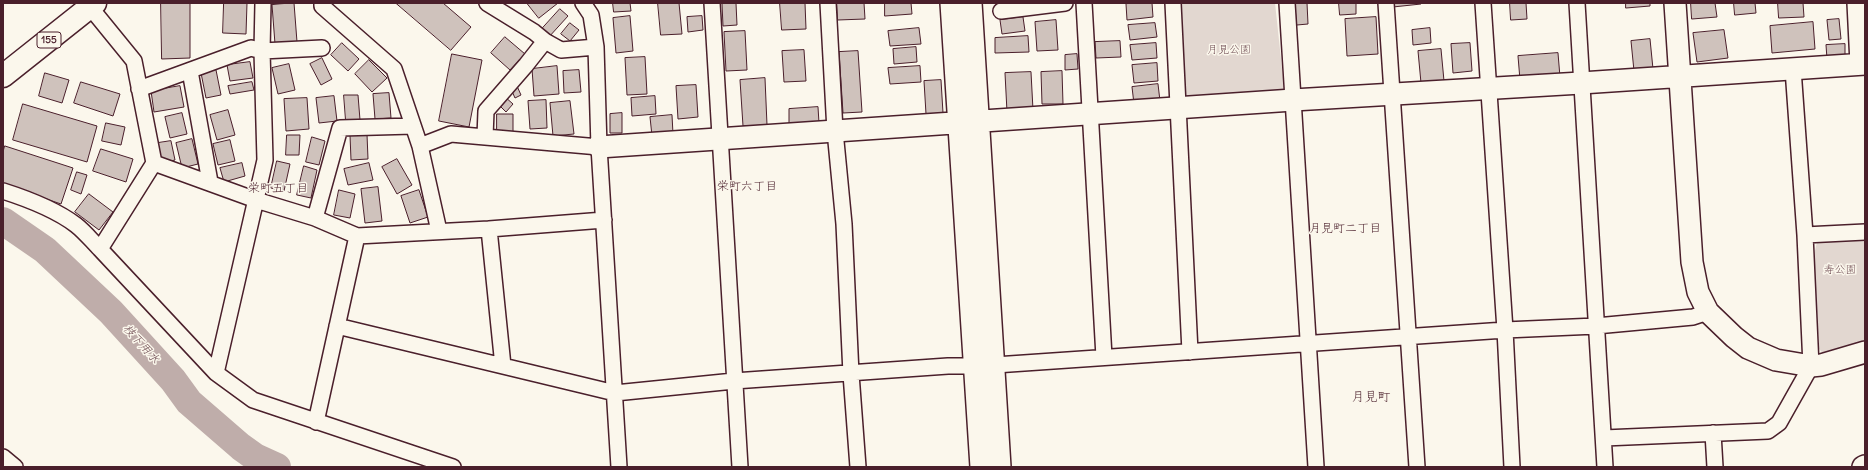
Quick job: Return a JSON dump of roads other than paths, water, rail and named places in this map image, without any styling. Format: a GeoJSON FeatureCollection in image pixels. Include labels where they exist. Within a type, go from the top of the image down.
{"type":"FeatureCollection","features":[{"type":"Feature","properties":{"kind":"highway","name":"155"},"geometry":{"type":"LineString","coordinates":[[3,76],[93,5]]}},
{"type":"Feature","properties":{"kind":"street"},"geometry":{"type":"LineString","coordinates":[[216,373],[265,160],[262,51],[263,3]]}},
{"type":"Feature","properties":{"kind":"street"},"geometry":{"type":"LineString","coordinates":[[322,3],[322,6],[394,68],[420,146],[439,231]]}},
{"type":"Feature","properties":{"kind":"street"},"geometry":{"type":"LineString","coordinates":[[487,3],[561,50],[596,47]]}},
{"type":"Feature","properties":{"kind":"street"},"geometry":{"type":"LineString","coordinates":[[583,3],[591,15],[596,47],[599,147],[619,467]]}},
{"type":"Feature","properties":{"kind":"street"},"geometry":{"type":"LineString","coordinates":[[712,3],[740,467]]}},
{"type":"Feature","properties":{"kind":"street"},"geometry":{"type":"LineString","coordinates":[[828,3],[835,131],[844,224],[851,374],[858,467]]}},
{"type":"Feature","properties":{"kind":"street"},"geometry":{"type":"LineString","coordinates":[[951,3],[968,122],[995,365],[1000,467]]}},
{"type":"Feature","properties":{"kind":"street"},"geometry":{"type":"LineString","coordinates":[[971,3],[968,122],[974,366],[981,467]]}},
{"type":"Feature","properties":{"kind":"street"},"geometry":{"type":"LineString","coordinates":[[1001,11],[1065,3]]}},
{"type":"Feature","properties":{"kind":"street"},"geometry":{"type":"LineString","coordinates":[[1084,3],[1104,357]]}},
{"type":"Feature","properties":{"kind":"street"},"geometry":{"type":"LineString","coordinates":[[1173,3],[1180,108],[1190,352]]}},
{"type":"Feature","properties":{"kind":"street"},"geometry":{"type":"LineString","coordinates":[[1287,3],[1316,467]]}},
{"type":"Feature","properties":{"kind":"street"},"geometry":{"type":"LineString","coordinates":[[1386,3],[1417,467]]}},
{"type":"Feature","properties":{"kind":"street"},"geometry":{"type":"LineString","coordinates":[[1483,3],[1505,330],[1512,467]]}},
{"type":"Feature","properties":{"kind":"street"},"geometry":{"type":"LineString","coordinates":[[1577,3],[1605,467]]}},
{"type":"Feature","properties":{"kind":"street"},"geometry":{"type":"LineString","coordinates":[[1675,3],[1692,262],[1698,292],[1708,312],[1748,348],[1776,360],[1810,366],[1821,365],[1865,352]]}},
{"type":"Feature","properties":{"kind":"street"},"geometry":{"type":"LineString","coordinates":[[420,146],[451,134],[599,147],[1293,100],[1863,64],[1858,3]]}},
{"type":"Feature","properties":{"kind":"street"},"geometry":{"type":"LineString","coordinates":[[93,5],[134,61],[154,163],[100,249]]}},
{"type":"Feature","properties":{"kind":"street"},"geometry":{"type":"LineString","coordinates":[[485,137],[486,110],[545,41]]}},
{"type":"Feature","properties":{"kind":"street"},"geometry":{"type":"LineString","coordinates":[[139,89],[251,48],[262,51],[322,48]]}},
{"type":"Feature","properties":{"kind":"street"},"geometry":{"type":"LineString","coordinates":[[1604,438],[1768,431],[1779,423],[1810,366],[1805,235],[1793,69]]}},
{"type":"Feature","properties":{"kind":"street"},"geometry":{"type":"LineString","coordinates":[[190,71],[210,182]]}},
{"type":"Feature","properties":{"kind":"street"},"geometry":{"type":"LineString","coordinates":[[314,218],[340,128],[413,126]]}},
{"type":"Feature","properties":{"kind":"street"},"geometry":{"type":"LineString","coordinates":[[154,163],[210,182],[256,200],[314,218],[357,236],[489,229],[604,220]]}},
{"type":"Feature","properties":{"kind":"street"},"geometry":{"type":"LineString","coordinates":[[3,191],[27,199],[64,216],[78,226],[216,373],[253,400],[453,467]]}},
{"type":"Feature","properties":{"kind":"street"},"geometry":{"type":"LineString","coordinates":[[489,229],[503,366]]}},
{"type":"Feature","properties":{"kind":"street"},"geometry":{"type":"LineString","coordinates":[[1805,235],[1865,232]]}},
{"type":"Feature","properties":{"kind":"street"},"geometry":{"type":"LineString","coordinates":[[316,422],[357,236]]}},
{"type":"Feature","properties":{"kind":"street"},"geometry":{"type":"LineString","coordinates":[[995,365],[1505,330],[1596,326],[1693,318],[1708,312]]}},
{"type":"Feature","properties":{"kind":"street"},"geometry":{"type":"LineString","coordinates":[[337,326],[615,393],[734,381],[948,366],[974,366]]}},
{"type":"Feature","properties":{"kind":"street"},"geometry":{"type":"LineString","coordinates":[[1713,433],[1715,467]]}},
{"type":"Feature","properties":{"kind":"waterway","name":"枝下用水"},"geometry":{"type":"LineString","coordinates":[[3,221],[45,250],[111,312],[173,380],[189,402],[241,447],[255,457],[277,467]]}},
{"type":"Feature","properties":{"kind":"district","name":"栄町六丁目"},"geometry":{"type":"Point","coordinates":[747,187]}},
{"type":"Feature","properties":{"kind":"district","name":"栄町五丁目"},"geometry":{"type":"Point","coordinates":[278,189]}},
{"type":"Feature","properties":{"kind":"district","name":"月見町二丁目"},"geometry":{"type":"Point","coordinates":[1345,229]}},
{"type":"Feature","properties":{"kind":"district","name":"月見町"},"geometry":{"type":"Point","coordinates":[1371,397]}},
{"type":"Feature","properties":{"kind":"park label","name":"月見公園"},"geometry":{"type":"Point","coordinates":[1229,50]}},
{"type":"Feature","properties":{"kind":"park label","name":"寿公園"},"geometry":{"type":"Point","coordinates":[1840,270]}}]}
